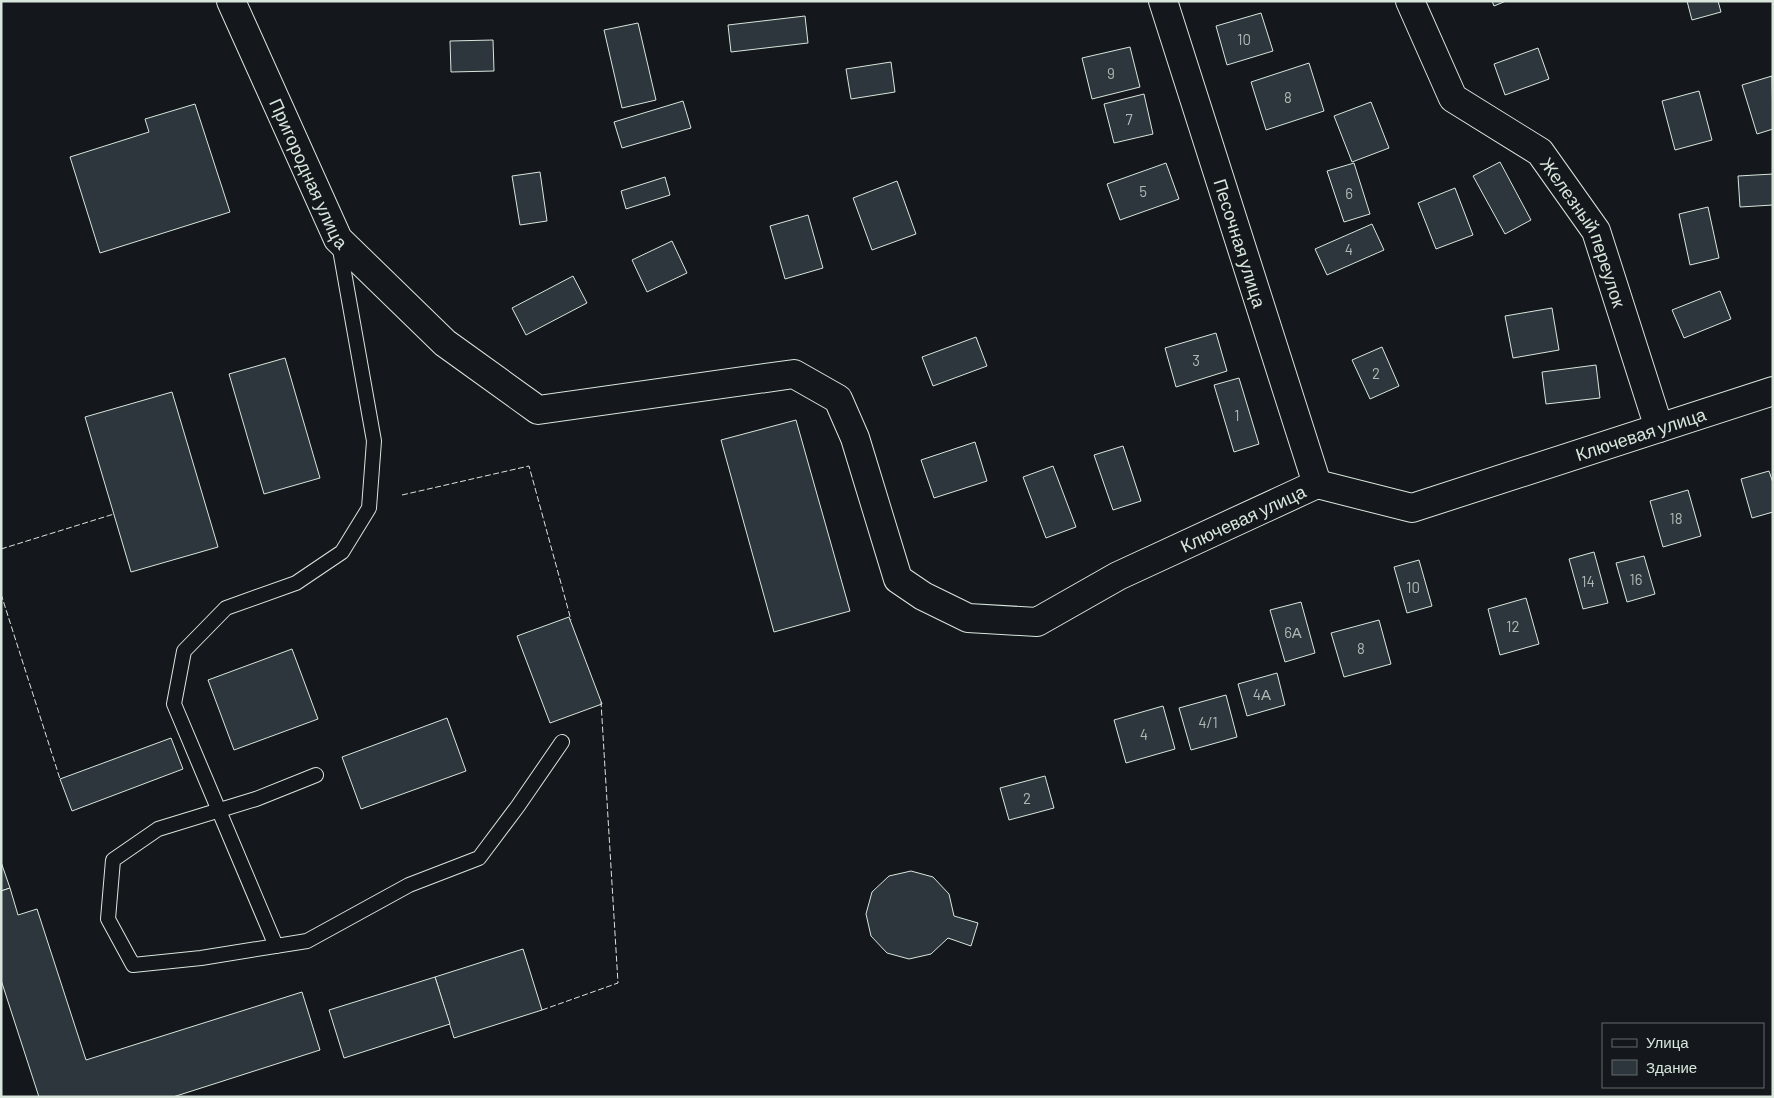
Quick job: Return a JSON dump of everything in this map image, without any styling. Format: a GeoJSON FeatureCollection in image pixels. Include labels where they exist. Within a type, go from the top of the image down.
{"type":"FeatureCollection","features":[{"type":"Feature","properties":{"kind":"street","name":"Пригородная улица"},"geometry":{"type":"LineString","coordinates":[[230,1],[338,238]]}},
{"type":"Feature","properties":{"kind":"street","name":"Песочная улица"},"geometry":{"type":"LineString","coordinates":[[1164,1],[1317,484]]}},
{"type":"Feature","properties":{"kind":"street","name":"Железный переулок"},"geometry":{"type":"LineString","coordinates":[[1410,1],[1453,98],[1540,152],[1596,232],[1659,428]]}},
{"type":"Feature","properties":{"kind":"street","name":"Ключевая улица"},"geometry":{"type":"LineString","coordinates":[[338,238],[445,343],[538,410],[794,374],[838,398],[855,438],[898,579],[923,596],[968,618],[1037,622],[1118,576],[1317,484],[1412,508],[1773,390]]}},
{"type":"Feature","properties":{"kind":"lane","name":"Пригородная улица"},"geometry":{"type":"LineString","coordinates":[[276,946],[174,704],[184,651],[226,608],[296,583],[342,552],[369,508],[374,441],[338,238]]}},
{"type":"Feature","properties":{"kind":"lane"},"geometry":{"type":"LineString","coordinates":[[316,775],[256,799],[158,830],[113,860],[108,919],[133,965],[201,958],[307,941],[409,885],[479,858],[562,742]]}},
{"type":"Feature","properties":{"kind":"building"},"geometry":{"type":"Polygon","coordinates":[[[1492,1],[1506,1],[1494,6],[1492,1]]]}},
{"type":"Feature","properties":{"kind":"building"},"geometry":{"type":"Polygon","coordinates":[[[1687,1],[1718,1],[1721,12],[1692,20],[1687,1]]]}},
{"type":"Feature","properties":{"kind":"building"},"geometry":{"type":"Polygon","coordinates":[[[1261,13],[1273,51],[1227,65],[1216,26],[1261,13]]]}},
{"type":"Feature","properties":{"kind":"building"},"geometry":{"type":"Polygon","coordinates":[[[805,16],[808,43],[731,52],[728,25],[805,16]]]}},
{"type":"Feature","properties":{"kind":"building"},"geometry":{"type":"Polygon","coordinates":[[[638,23],[656,100],[622,108],[604,30],[638,23]]]}},
{"type":"Feature","properties":{"kind":"building"},"geometry":{"type":"Polygon","coordinates":[[[493,40],[494,71],[451,72],[450,41],[493,40]]]}},
{"type":"Feature","properties":{"kind":"building"},"geometry":{"type":"Polygon","coordinates":[[[1130,47],[1140,87],[1092,99],[1082,58],[1130,47]]]}},
{"type":"Feature","properties":{"kind":"building"},"geometry":{"type":"Polygon","coordinates":[[[1538,48],[1549,79],[1505,95],[1494,64],[1538,48]]]}},
{"type":"Feature","properties":{"kind":"building"},"geometry":{"type":"Polygon","coordinates":[[[891,62],[895,92],[851,99],[846,69],[891,62]]]}},
{"type":"Feature","properties":{"kind":"building"},"geometry":{"type":"Polygon","coordinates":[[[1309,63],[1324,111],[1266,130],[1251,82],[1309,63]]]}},
{"type":"Feature","properties":{"kind":"building"},"geometry":{"type":"Polygon","coordinates":[[[1772,76],[1773,129],[1757,134],[1742,85],[1772,76]]]}},
{"type":"Feature","properties":{"kind":"building"},"geometry":{"type":"Polygon","coordinates":[[[1699,91],[1712,140],[1675,150],[1662,101],[1699,91]]]}},
{"type":"Feature","properties":{"kind":"building"},"geometry":{"type":"Polygon","coordinates":[[[1144,94],[1153,134],[1114,143],[1104,104],[1144,94]]]}},
{"type":"Feature","properties":{"kind":"building"},"geometry":{"type":"Polygon","coordinates":[[[683,101],[691,128],[622,148],[614,122],[683,101]]]}},
{"type":"Feature","properties":{"kind":"building"},"geometry":{"type":"Polygon","coordinates":[[[1371,102],[1389,148],[1352,162],[1334,116],[1371,102]]]}},
{"type":"Feature","properties":{"kind":"building"},"geometry":{"type":"Polygon","coordinates":[[[195,104],[230,212],[100,253],[70,157],[149,132],[145,119],[195,104]]]}},
{"type":"Feature","properties":{"kind":"building"},"geometry":{"type":"Polygon","coordinates":[[[1500,162],[1531,220],[1505,234],[1473,176],[1500,162]]]}},
{"type":"Feature","properties":{"kind":"building"},"geometry":{"type":"Polygon","coordinates":[[[1166,163],[1179,199],[1120,220],[1107,184],[1166,163]]]}},
{"type":"Feature","properties":{"kind":"building"},"geometry":{"type":"Polygon","coordinates":[[[1354,163],[1370,214],[1344,222],[1327,171],[1354,163]]]}},
{"type":"Feature","properties":{"kind":"building"},"geometry":{"type":"Polygon","coordinates":[[[540,172],[547,221],[520,225],[512,176],[540,172]]]}},
{"type":"Feature","properties":{"kind":"building"},"geometry":{"type":"Polygon","coordinates":[[[1773,174],[1773,205],[1740,207],[1738,176],[1773,174]]]}},
{"type":"Feature","properties":{"kind":"building"},"geometry":{"type":"Polygon","coordinates":[[[665,177],[670,195],[626,209],[621,191],[665,177]]]}},
{"type":"Feature","properties":{"kind":"building"},"geometry":{"type":"Polygon","coordinates":[[[897,181],[916,234],[872,250],[853,198],[897,181]]]}},
{"type":"Feature","properties":{"kind":"building"},"geometry":{"type":"Polygon","coordinates":[[[1455,188],[1473,235],[1436,249],[1418,203],[1455,188]]]}},
{"type":"Feature","properties":{"kind":"building"},"geometry":{"type":"Polygon","coordinates":[[[1708,207],[1719,258],[1690,265],[1679,214],[1708,207]]]}},
{"type":"Feature","properties":{"kind":"building"},"geometry":{"type":"Polygon","coordinates":[[[808,215],[823,268],[785,279],[770,226],[808,215]]]}},
{"type":"Feature","properties":{"kind":"building"},"geometry":{"type":"Polygon","coordinates":[[[1372,224],[1384,250],[1327,275],[1315,249],[1372,224]]]}},
{"type":"Feature","properties":{"kind":"building"},"geometry":{"type":"Polygon","coordinates":[[[672,241],[687,273],[647,292],[632,260],[672,241]]]}},
{"type":"Feature","properties":{"kind":"building"},"geometry":{"type":"Polygon","coordinates":[[[573,276],[587,303],[526,335],[512,308],[573,276]]]}},
{"type":"Feature","properties":{"kind":"building"},"geometry":{"type":"Polygon","coordinates":[[[1720,291],[1731,319],[1684,338],[1672,310],[1720,291]]]}},
{"type":"Feature","properties":{"kind":"building"},"geometry":{"type":"Polygon","coordinates":[[[1552,308],[1559,350],[1513,358],[1505,316],[1552,308]]]}},
{"type":"Feature","properties":{"kind":"building"},"geometry":{"type":"Polygon","coordinates":[[[1216,333],[1227,371],[1176,387],[1165,348],[1216,333]]]}},
{"type":"Feature","properties":{"kind":"building"},"geometry":{"type":"Polygon","coordinates":[[[976,337],[987,366],[933,386],[922,357],[976,337]]]}},
{"type":"Feature","properties":{"kind":"building"},"geometry":{"type":"Polygon","coordinates":[[[1382,347],[1399,386],[1370,399],[1352,360],[1382,347]]]}},
{"type":"Feature","properties":{"kind":"building"},"geometry":{"type":"Polygon","coordinates":[[[285,358],[320,478],[264,494],[229,374],[285,358]]]}},
{"type":"Feature","properties":{"kind":"building"},"geometry":{"type":"Polygon","coordinates":[[[1596,365],[1600,398],[1546,404],[1542,372],[1596,365]]]}},
{"type":"Feature","properties":{"kind":"building"},"geometry":{"type":"Polygon","coordinates":[[[1239,378],[1259,444],[1234,452],[1214,385],[1239,378]]]}},
{"type":"Feature","properties":{"kind":"building"},"geometry":{"type":"Polygon","coordinates":[[[172,392],[218,547],[131,572],[85,417],[172,392]]]}},
{"type":"Feature","properties":{"kind":"building"},"geometry":{"type":"Polygon","coordinates":[[[796,420],[850,611],[774,632],[721,440],[796,420]]]}},
{"type":"Feature","properties":{"kind":"building"},"geometry":{"type":"Polygon","coordinates":[[[975,442],[987,481],[934,498],[921,460],[975,442]]]}},
{"type":"Feature","properties":{"kind":"building"},"geometry":{"type":"Polygon","coordinates":[[[1123,446],[1141,501],[1113,510],[1094,455],[1123,446]]]}},
{"type":"Feature","properties":{"kind":"building"},"geometry":{"type":"Polygon","coordinates":[[[1053,466],[1076,527],[1046,538],[1023,477],[1053,466]]]}},
{"type":"Feature","properties":{"kind":"building"},"geometry":{"type":"Polygon","coordinates":[[[1769,471],[1773,483],[1773,512],[1752,518],[1741,479],[1769,471]]]}},
{"type":"Feature","properties":{"kind":"building"},"geometry":{"type":"Polygon","coordinates":[[[1688,490],[1701,536],[1663,547],[1650,501],[1688,490]]]}},
{"type":"Feature","properties":{"kind":"building"},"geometry":{"type":"Polygon","coordinates":[[[1594,552],[1608,603],[1583,609],[1569,559],[1594,552]]]}},
{"type":"Feature","properties":{"kind":"building"},"geometry":{"type":"Polygon","coordinates":[[[1644,556],[1655,594],[1627,602],[1616,563],[1644,556]]]}},
{"type":"Feature","properties":{"kind":"building"},"geometry":{"type":"Polygon","coordinates":[[[1419,560],[1432,606],[1407,613],[1394,567],[1419,560]]]}},
{"type":"Feature","properties":{"kind":"building"},"geometry":{"type":"Polygon","coordinates":[[[1526,598],[1539,644],[1500,655],[1488,609],[1526,598]]]}},
{"type":"Feature","properties":{"kind":"building"},"geometry":{"type":"Polygon","coordinates":[[[1301,602],[1315,653],[1285,662],[1270,610],[1301,602]]]}},
{"type":"Feature","properties":{"kind":"building"},"geometry":{"type":"Polygon","coordinates":[[[569,617],[602,704],[550,723],[517,636],[569,617]]]}},
{"type":"Feature","properties":{"kind":"building"},"geometry":{"type":"Polygon","coordinates":[[[1379,620],[1391,664],[1344,677],[1331,633],[1379,620]]]}},
{"type":"Feature","properties":{"kind":"building"},"geometry":{"type":"Polygon","coordinates":[[[292,649],[318,719],[234,750],[208,680],[292,649]]]}},
{"type":"Feature","properties":{"kind":"building"},"geometry":{"type":"Polygon","coordinates":[[[1277,673],[1285,705],[1247,716],[1238,684],[1277,673]]]}},
{"type":"Feature","properties":{"kind":"building"},"geometry":{"type":"Polygon","coordinates":[[[1226,695],[1237,737],[1191,750],[1179,708],[1226,695]]]}},
{"type":"Feature","properties":{"kind":"building"},"geometry":{"type":"Polygon","coordinates":[[[1163,706],[1175,749],[1126,763],[1114,720],[1163,706]]]}},
{"type":"Feature","properties":{"kind":"building"},"geometry":{"type":"Polygon","coordinates":[[[447,718],[466,771],[361,809],[342,757],[447,718]]]}},
{"type":"Feature","properties":{"kind":"building"},"geometry":{"type":"Polygon","coordinates":[[[171,738],[183,769],[72,811],[60,779],[171,738]]]}},
{"type":"Feature","properties":{"kind":"building"},"geometry":{"type":"Polygon","coordinates":[[[1045,776],[1054,808],[1009,820],[1000,788],[1045,776]]]}},
{"type":"Feature","properties":{"kind":"building"},"geometry":{"type":"Polygon","coordinates":[[[1,862],[10,888],[1,891],[1,862]]]}},
{"type":"Feature","properties":{"kind":"building"},"geometry":{"type":"Polygon","coordinates":[[[911,871],[933,877],[949,894],[954,916],[978,923],[971,946],[948,938],[931,954],[909,959],[887,953],[871,936],[866,914],[872,892],[889,876],[911,871]]]}},
{"type":"Feature","properties":{"kind":"building"},"geometry":{"type":"Polygon","coordinates":[[[10,888],[18,915],[37,909],[86,1060],[302,992],[320,1050],[173,1097],[39,1097],[1,980],[1,891],[10,888]]]}},
{"type":"Feature","properties":{"kind":"building"},"geometry":{"type":"Polygon","coordinates":[[[523,949],[542,1010],[454,1038],[435,977],[523,949]]]}},
{"type":"Feature","properties":{"kind":"building"},"geometry":{"type":"Polygon","coordinates":[[[435,977],[450,1024],[344,1058],[329,1010],[435,977]]]}},
{"type":"Feature","properties":{"kind":"fence"},"geometry":{"type":"LineString","coordinates":[[402,495],[529,466],[571,620]]}},
{"type":"Feature","properties":{"kind":"fence"},"geometry":{"type":"LineString","coordinates":[[1,549],[114,514]]}},
{"type":"Feature","properties":{"kind":"fence"},"geometry":{"type":"LineString","coordinates":[[1,594],[60,779]]}},
{"type":"Feature","properties":{"kind":"fence"},"geometry":{"type":"LineString","coordinates":[[542,1010],[618,983],[601,702]]}}]}
